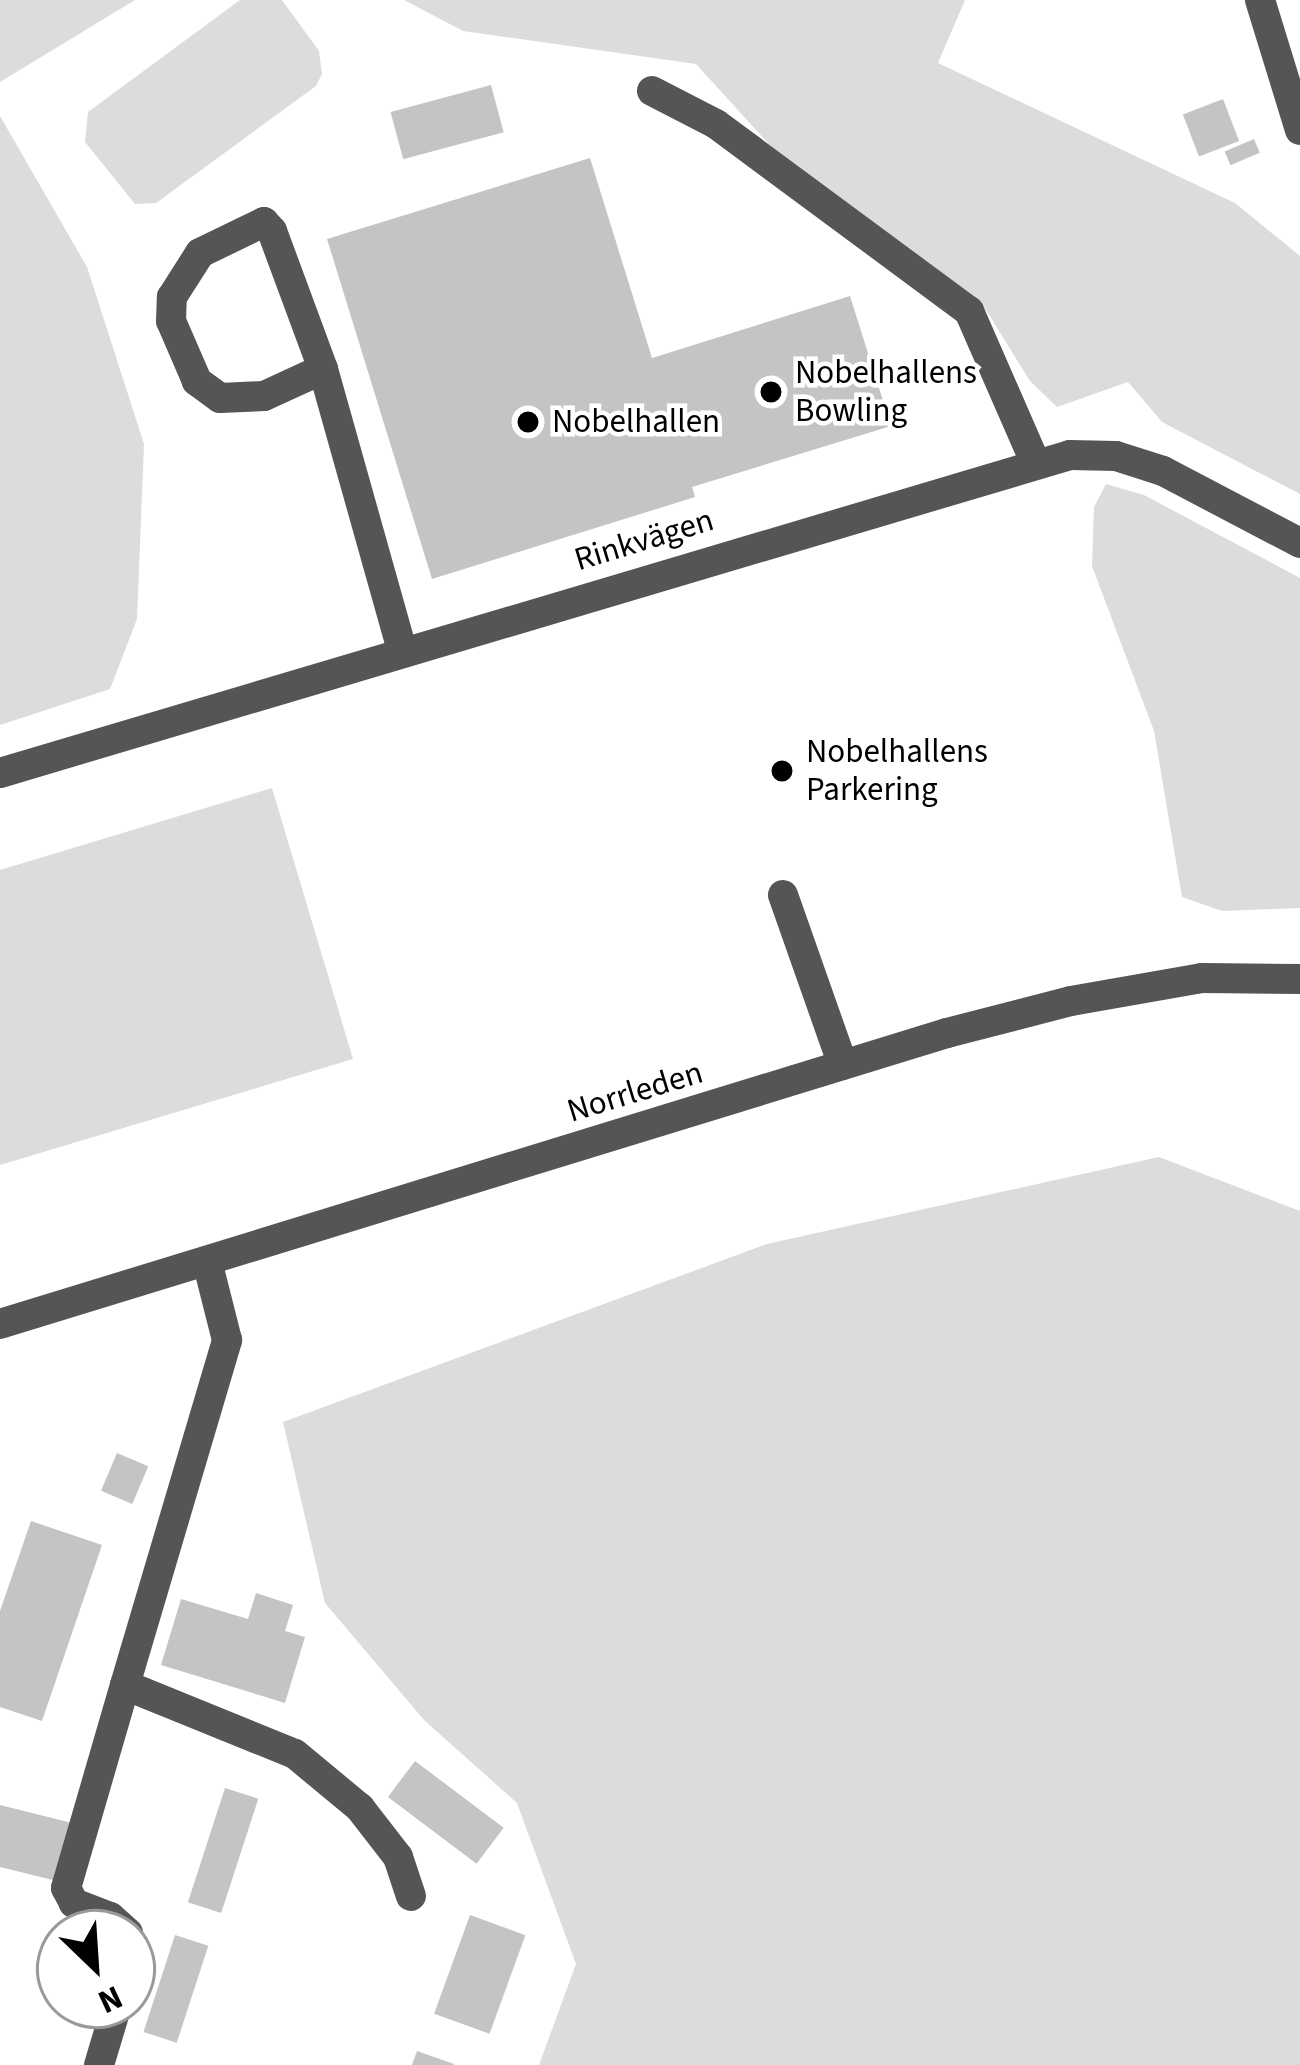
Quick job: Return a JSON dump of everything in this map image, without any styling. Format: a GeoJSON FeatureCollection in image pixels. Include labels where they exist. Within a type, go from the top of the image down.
{"type":"FeatureCollection","features":[{"type":"Feature","properties":{"kind":"street"},"geometry":{"type":"LineString","coordinates":[[1260,0],[1300,130]]}},
{"type":"Feature","properties":{"kind":"street"},"geometry":{"type":"LineString","coordinates":[[652,91],[716,124],[970,311],[1035,462]]}},
{"type":"Feature","properties":{"kind":"street"},"geometry":{"type":"LineString","coordinates":[[323,369],[264,396],[220,398],[197,381],[171,321],[172,297],[200,253],[264,222],[272,231],[323,369],[402,650]]}},
{"type":"Feature","properties":{"kind":"street","name":"Rinkvägen"},"geometry":{"type":"LineString","coordinates":[[0,773],[1035,462],[1116,456],[1163,471],[1300,543]]}},
{"type":"Feature","properties":{"kind":"street"},"geometry":{"type":"LineString","coordinates":[[783,895],[843,1065]]}},
{"type":"Feature","properties":{"kind":"street","name":"Norrleden"},"geometry":{"type":"LineString","coordinates":[[0,1324],[843,1065],[1093,996],[1202,978],[1300,979]]}},
{"type":"Feature","properties":{"kind":"street"},"geometry":{"type":"LineString","coordinates":[[89,1909],[74,1903],[66,1888],[226,1340],[207,1261]]}},
{"type":"Feature","properties":{"kind":"street"},"geometry":{"type":"LineString","coordinates":[[125,1685],[295,1754],[360,1808],[398,1857],[411,1895]]}},
{"type":"Feature","properties":{"kind":"street"},"geometry":{"type":"LineString","coordinates":[[99,2065],[110,2029]]}},
{"type":"Feature","properties":{"kind":"shaded area"},"geometry":{"type":"Polygon","coordinates":[[[0,0],[135,0],[0,82],[0,0]]]}},
{"type":"Feature","properties":{"kind":"shaded area"},"geometry":{"type":"Polygon","coordinates":[[[240,0],[282,0],[319,51],[322,74],[316,86],[156,203],[135,204],[85,142],[88,112],[240,0]]]}},
{"type":"Feature","properties":{"kind":"shaded area"},"geometry":{"type":"Polygon","coordinates":[[[404,0],[965,0],[938,63],[1235,203],[1300,256],[1300,494],[1162,422],[1128,382],[1057,407],[1030,381],[986,310],[855,225],[798,176],[696,64],[463,31],[404,0]]]}},
{"type":"Feature","properties":{"kind":"shaded area"},"geometry":{"type":"Polygon","coordinates":[[[0,116],[87,267],[144,444],[137,619],[110,689],[0,725],[0,116]]]}},
{"type":"Feature","properties":{"kind":"shaded area"},"geometry":{"type":"Polygon","coordinates":[[[1106,484],[1144,495],[1300,578],[1300,908],[1222,911],[1182,897],[1154,731],[1092,566],[1094,507],[1106,484]]]}},
{"type":"Feature","properties":{"kind":"shaded area"},"geometry":{"type":"Polygon","coordinates":[[[272,788],[353,1059],[0,1165],[0,870],[272,788]]]}},
{"type":"Feature","properties":{"kind":"shaded area"},"geometry":{"type":"Polygon","coordinates":[[[1159,1157],[1300,1211],[1300,2065],[539,2065],[576,1964],[517,1803],[424,1720],[325,1603],[283,1422],[767,1244],[1159,1157]]]}},
{"type":"Feature","properties":{"kind":"building"},"geometry":{"type":"Polygon","coordinates":[[[491,85],[504,132],[403,159],[391,112],[491,85]]]}},
{"type":"Feature","properties":{"kind":"building"},"geometry":{"type":"Polygon","coordinates":[[[1223,99],[1239,141],[1199,156],[1183,114],[1223,99]]]}},
{"type":"Feature","properties":{"kind":"building"},"geometry":{"type":"Polygon","coordinates":[[[1254,139],[1260,153],[1230,165],[1225,152],[1254,139]]]}},
{"type":"Feature","properties":{"kind":"building","name":"Nobelhallen"},"geometry":{"type":"Polygon","coordinates":[[[590,158],[652,358],[850,296],[891,426],[692,487],[695,497],[432,579],[327,239],[590,158]]]}},
{"type":"Feature","properties":{"kind":"building"},"geometry":{"type":"Polygon","coordinates":[[[117,1453],[148,1466],[132,1504],[101,1491],[117,1453]]]}},
{"type":"Feature","properties":{"kind":"building"},"geometry":{"type":"Polygon","coordinates":[[[31,1521],[102,1545],[42,1721],[0,1707],[0,1611],[31,1521]]]}},
{"type":"Feature","properties":{"kind":"building"},"geometry":{"type":"Polygon","coordinates":[[[256,1593],[293,1605],[285,1631],[305,1637],[285,1703],[161,1665],[181,1599],[248,1619],[256,1593]]]}},
{"type":"Feature","properties":{"kind":"building"},"geometry":{"type":"Polygon","coordinates":[[[415,1761],[504,1828],[477,1864],[388,1797],[415,1761]]]}},
{"type":"Feature","properties":{"kind":"building"},"geometry":{"type":"Polygon","coordinates":[[[225,1788],[258,1799],[221,1913],[188,1902],[225,1788]]]}},
{"type":"Feature","properties":{"kind":"building"},"geometry":{"type":"Polygon","coordinates":[[[0,1805],[80,1825],[65,1883],[0,1867],[0,1805]]]}},
{"type":"Feature","properties":{"kind":"building"},"geometry":{"type":"Polygon","coordinates":[[[470,1915],[525,1935],[490,2034],[434,2014],[470,1915]]]}},
{"type":"Feature","properties":{"kind":"building"},"geometry":{"type":"Polygon","coordinates":[[[175,1935],[208,1946],[177,2043],[143,2032],[156,2029],[156,1993],[175,1935]]]}},
{"type":"Feature","properties":{"kind":"building"},"geometry":{"type":"Polygon","coordinates":[[[417,2051],[454,2064],[454,2065],[412,2065],[417,2051]]]}},
{"type":"Feature","properties":{"kind":"place","name":"Nobelhallens Bowling"},"geometry":{"type":"Point","coordinates":[771,392]}},
{"type":"Feature","properties":{"kind":"place","name":"Nobelhallen"},"geometry":{"type":"Point","coordinates":[528,422]}},
{"type":"Feature","properties":{"kind":"place","name":"Nobelhallens Parkering"},"geometry":{"type":"Point","coordinates":[782,771]}}]}
